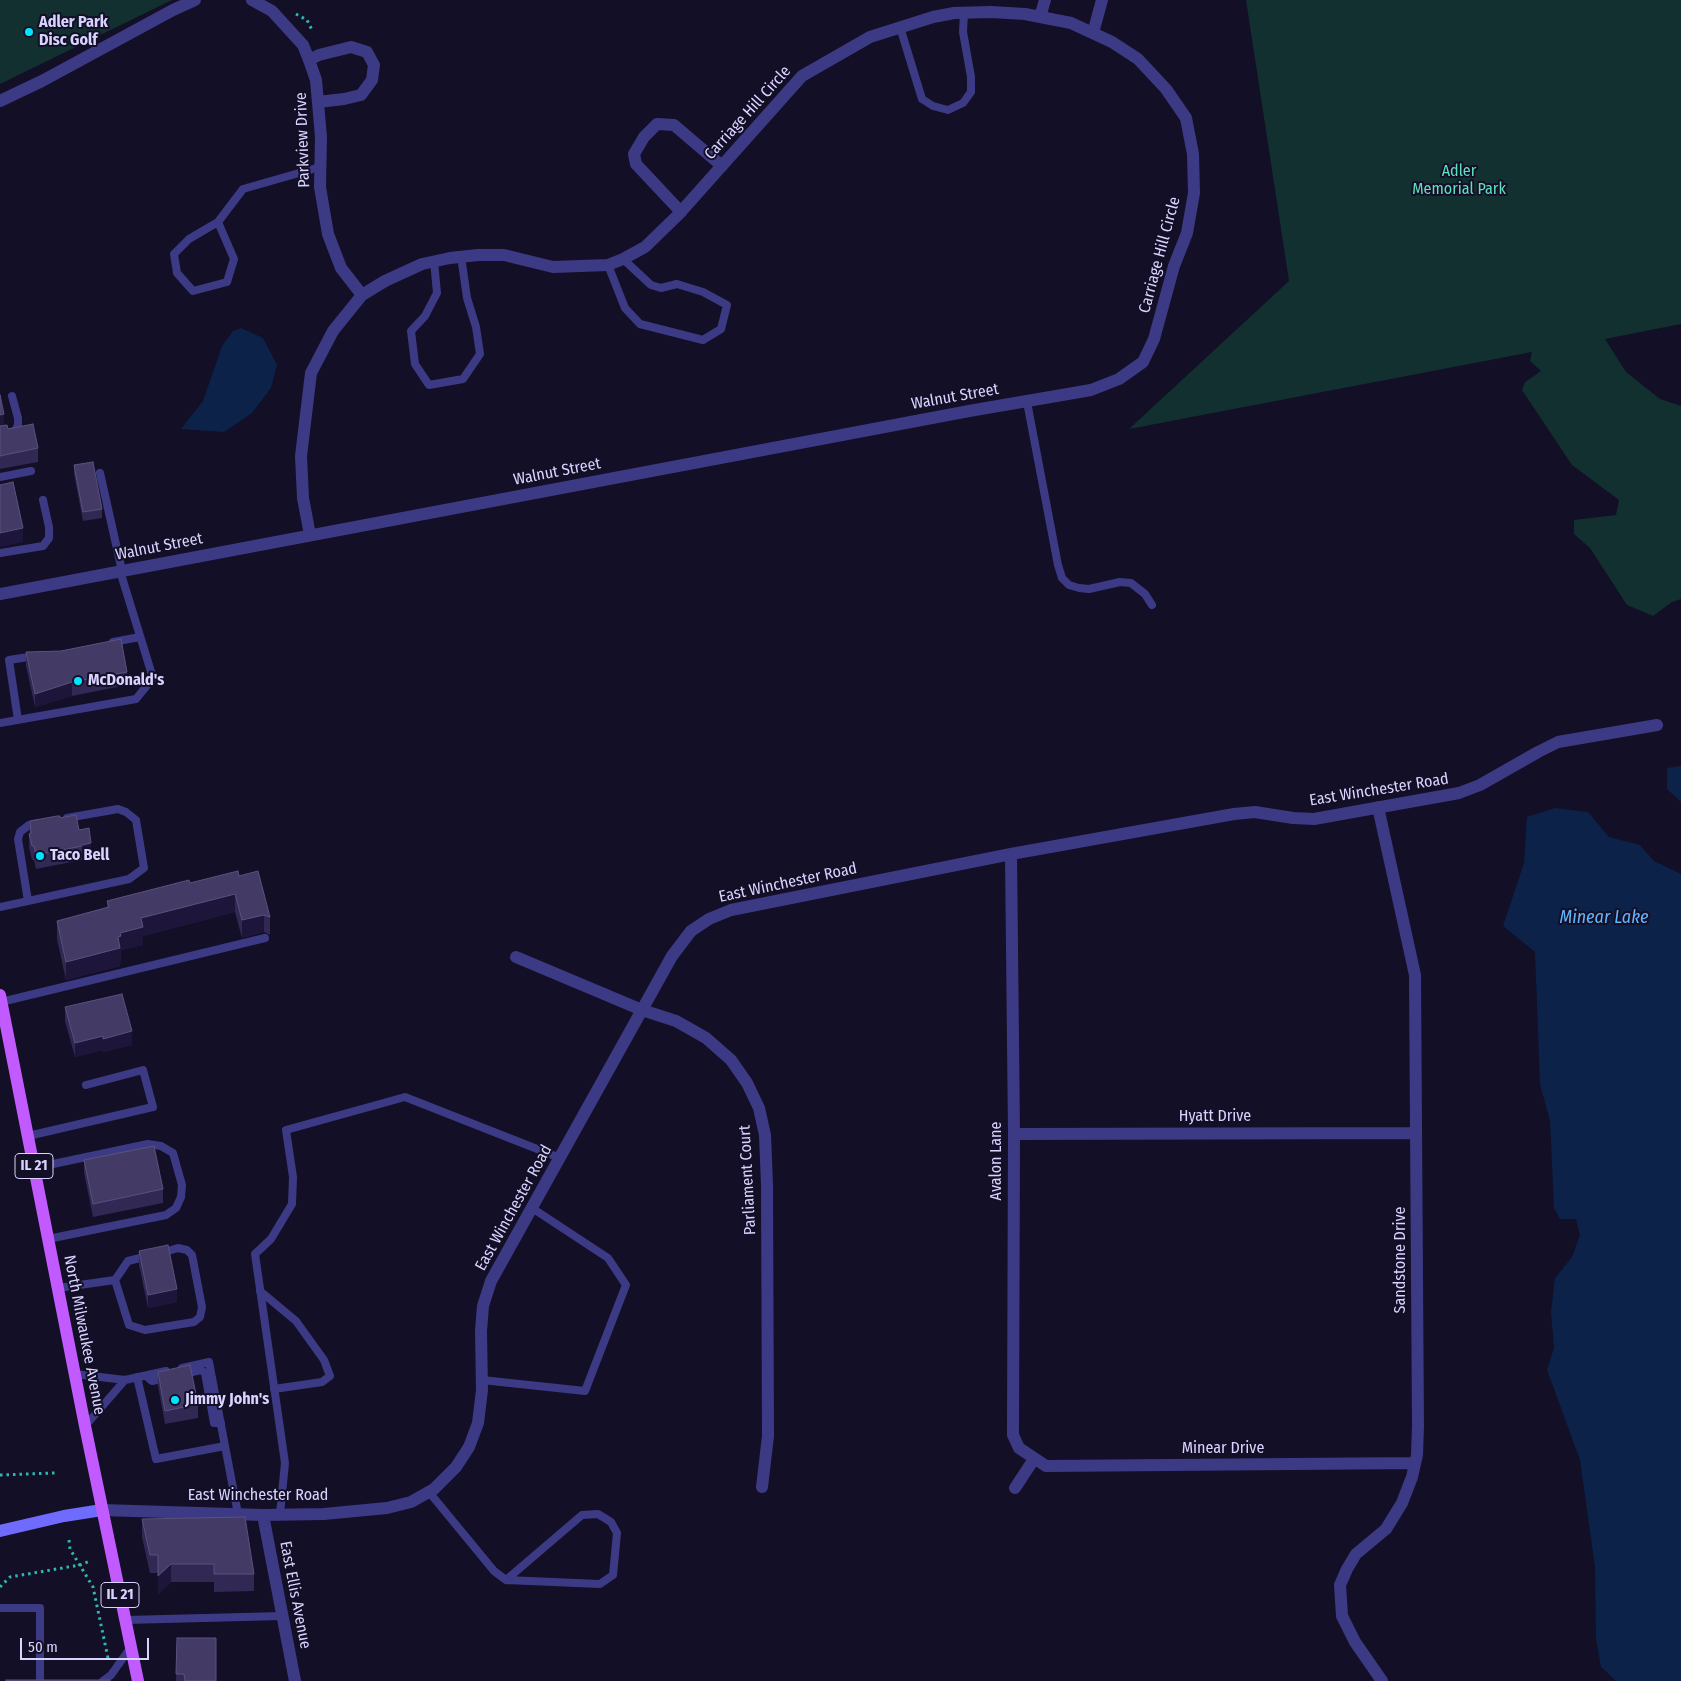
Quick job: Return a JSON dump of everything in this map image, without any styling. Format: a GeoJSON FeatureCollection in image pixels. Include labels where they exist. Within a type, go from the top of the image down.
{"type":"FeatureCollection","features":[{"type":"Feature","properties":{"kind":"main road","name":"North Milwaukee Avenue"},"geometry":{"type":"LineString","coordinates":[[1,999],[85,1426],[138,1681]]}},
{"type":"Feature","properties":{"kind":"main road"},"geometry":{"type":"LineString","coordinates":[[0,1532],[64,1516],[102,1510]]}},
{"type":"Feature","properties":{"kind":"street"},"geometry":{"type":"LineString","coordinates":[[0,101],[42,81],[195,0]]}},
{"type":"Feature","properties":{"kind":"street","name":"Parkview Drive"},"geometry":{"type":"LineString","coordinates":[[252,0],[272,10],[303,45],[309,60],[316,80],[321,137],[320,187],[328,234],[341,268],[362,294]]}},
{"type":"Feature","properties":{"kind":"street"},"geometry":{"type":"LineString","coordinates":[[1040,17],[1045,0]]}},
{"type":"Feature","properties":{"kind":"street"},"geometry":{"type":"LineString","coordinates":[[1093,33],[1102,0]]}},
{"type":"Feature","properties":{"kind":"street","name":"Carriage Hill Circle"},"geometry":{"type":"LineString","coordinates":[[310,535],[303,498],[301,456],[311,373],[333,331],[362,294],[422,264],[461,256],[504,255],[552,267],[608,265],[623,259],[645,247],[681,212],[802,76],[870,37],[932,17],[991,12],[1025,14],[1071,23],[1112,42],[1138,59],[1166,89],[1186,118],[1193,154],[1194,193],[1186,233],[1174,266],[1154,339],[1143,362],[1119,379]]}},
{"type":"Feature","properties":{"kind":"street"},"geometry":{"type":"LineString","coordinates":[[309,60],[319,55],[351,47],[366,52],[374,65],[372,80],[361,95],[318,102]]}},
{"type":"Feature","properties":{"kind":"street"},"geometry":{"type":"LineString","coordinates":[[681,212],[636,164],[634,154],[644,136],[657,124],[674,125],[722,166]]}},
{"type":"Feature","properties":{"kind":"street","name":"Walnut Street"},"geometry":{"type":"LineString","coordinates":[[0,594],[969,411],[1091,390],[1119,379]]}},
{"type":"Feature","properties":{"kind":"street","name":"East Winchester Road"},"geometry":{"type":"LineString","coordinates":[[102,1510],[263,1515],[324,1514],[387,1508],[411,1502],[430,1492],[456,1468],[469,1447],[478,1423],[482,1380],[481,1332],[483,1306],[491,1281],[672,956],[691,931],[709,919],[731,910],[1011,854],[1234,814],[1255,812],[1314,819],[1459,793],[1480,785],[1558,742],[1657,724]]}},
{"type":"Feature","properties":{"kind":"street","name":"Sandstone Drive"},"geometry":{"type":"LineString","coordinates":[[1378,807],[1415,975],[1418,1426],[1415,1464],[1402,1503],[1386,1529],[1356,1554],[1340,1585],[1342,1616],[1355,1642],[1382,1681]]}},
{"type":"Feature","properties":{"kind":"street","name":"Avalon Lane"},"geometry":{"type":"LineString","coordinates":[[1011,854],[1014,1134],[1013,1435],[1019,1448],[1034,1460]]}},
{"type":"Feature","properties":{"kind":"street","name":"Parliament Court"},"geometry":{"type":"LineString","coordinates":[[516,957],[642,1010],[676,1021],[706,1038],[731,1060],[747,1083],[759,1108],[765,1135],[767,1185],[768,1436],[762,1487]]}},
{"type":"Feature","properties":{"kind":"street","name":"Hyatt Drive"},"geometry":{"type":"LineString","coordinates":[[1014,1134],[1416,1133]]}},
{"type":"Feature","properties":{"kind":"street"},"geometry":{"type":"LineString","coordinates":[[1015,1488],[1034,1460]]}},
{"type":"Feature","properties":{"kind":"street","name":"Minear Drive"},"geometry":{"type":"LineString","coordinates":[[1034,1460],[1046,1466],[1415,1464]]}},
{"type":"Feature","properties":{"kind":"street","name":"East Ellis Avenue"},"geometry":{"type":"LineString","coordinates":[[263,1515],[296,1681]]}},
{"type":"Feature","properties":{"kind":"lane"},"geometry":{"type":"LineString","coordinates":[[900,27],[922,99],[933,106],[948,110],[962,103],[971,92],[972,77],[962,32],[964,13]]}},
{"type":"Feature","properties":{"kind":"lane"},"geometry":{"type":"LineString","coordinates":[[218,222],[234,259],[227,282],[193,291],[177,273],[174,254],[189,239],[218,222],[243,189],[320,167]]}},
{"type":"Feature","properties":{"kind":"lane"},"geometry":{"type":"LineString","coordinates":[[434,261],[437,293],[425,316],[411,331],[415,364],[430,385],[464,379],[480,354],[476,327],[467,298],[461,256]]}},
{"type":"Feature","properties":{"kind":"lane"},"geometry":{"type":"LineString","coordinates":[[608,265],[625,308],[640,324],[703,340],[721,329],[727,305],[703,292],[677,284],[660,288],[651,284],[623,259]]}},
{"type":"Feature","properties":{"kind":"lane"},"geometry":{"type":"LineString","coordinates":[[0,434],[15,431],[18,425],[12,396]]}},
{"type":"Feature","properties":{"kind":"lane"},"geometry":{"type":"LineString","coordinates":[[1027,402],[1062,578],[1069,584],[1089,589],[1120,582],[1131,583],[1145,594],[1152,605]]}},
{"type":"Feature","properties":{"kind":"lane"},"geometry":{"type":"LineString","coordinates":[[0,477],[31,471]]}},
{"type":"Feature","properties":{"kind":"lane"},"geometry":{"type":"LineString","coordinates":[[0,723],[136,699],[153,678],[121,571],[100,473]]}},
{"type":"Feature","properties":{"kind":"lane"},"geometry":{"type":"LineString","coordinates":[[0,553],[43,546],[49,538],[50,527],[43,500]]}},
{"type":"Feature","properties":{"kind":"lane"},"geometry":{"type":"LineString","coordinates":[[103,644],[140,637]]}},
{"type":"Feature","properties":{"kind":"lane"},"geometry":{"type":"LineString","coordinates":[[18,720],[9,660],[46,654]]}},
{"type":"Feature","properties":{"kind":"lane"},"geometry":{"type":"LineString","coordinates":[[0,907],[129,879],[144,868],[136,820],[126,812],[118,809],[57,820]]}},
{"type":"Feature","properties":{"kind":"lane"},"geometry":{"type":"LineString","coordinates":[[28,901],[18,839],[20,832],[30,825],[48,822]]}},
{"type":"Feature","properties":{"kind":"lane"},"geometry":{"type":"LineString","coordinates":[[1,999],[265,938]]}},
{"type":"Feature","properties":{"kind":"lane"},"geometry":{"type":"LineString","coordinates":[[28,1136],[152,1107],[143,1070],[86,1085]]}},
{"type":"Feature","properties":{"kind":"lane"},"geometry":{"type":"LineString","coordinates":[[280,1514],[285,1464],[255,1254],[271,1239],[292,1204],[293,1177],[286,1130],[406,1097],[560,1158]]}},
{"type":"Feature","properties":{"kind":"lane"},"geometry":{"type":"LineString","coordinates":[[34,1168],[148,1144],[161,1146],[173,1153],[182,1186],[182,1197],[176,1208],[166,1215],[48,1239]]}},
{"type":"Feature","properties":{"kind":"lane"},"geometry":{"type":"LineString","coordinates":[[482,1380],[585,1391],[626,1285],[608,1258],[532,1208]]}},
{"type":"Feature","properties":{"kind":"lane"},"geometry":{"type":"LineString","coordinates":[[58,1288],[115,1280],[128,1261],[178,1248],[186,1250],[192,1255],[202,1307],[200,1317],[194,1322],[145,1330],[129,1326],[115,1280]]}},
{"type":"Feature","properties":{"kind":"lane"},"geometry":{"type":"LineString","coordinates":[[260,1291],[296,1321],[324,1360],[330,1376],[322,1382],[274,1389]]}},
{"type":"Feature","properties":{"kind":"lane"},"geometry":{"type":"LineString","coordinates":[[75,1374],[125,1380],[209,1362],[238,1514]]}},
{"type":"Feature","properties":{"kind":"lane"},"geometry":{"type":"LineString","coordinates":[[142,1376],[152,1381],[201,1370],[205,1373],[214,1422],[221,1423]]}},
{"type":"Feature","properties":{"kind":"lane"},"geometry":{"type":"LineString","coordinates":[[142,1376],[156,1459],[226,1446]]}},
{"type":"Feature","properties":{"kind":"lane"},"geometry":{"type":"LineString","coordinates":[[85,1426],[125,1380]]}},
{"type":"Feature","properties":{"kind":"lane"},"geometry":{"type":"LineString","coordinates":[[430,1492],[494,1571],[506,1580],[600,1584],[613,1575],[616,1533],[611,1522],[598,1514],[582,1515],[506,1580]]}},
{"type":"Feature","properties":{"kind":"lane"},"geometry":{"type":"LineString","coordinates":[[0,1608],[40,1608],[40,1681]]}},
{"type":"Feature","properties":{"kind":"lane"},"geometry":{"type":"LineString","coordinates":[[125,1620],[283,1616]]}},
{"type":"Feature","properties":{"kind":"lane"},"geometry":{"type":"LineString","coordinates":[[103,1681],[111,1675],[131,1647]]}},
{"type":"Feature","properties":{"kind":"path"},"geometry":{"type":"LineString","coordinates":[[0,1475],[55,1474]]}},
{"type":"Feature","properties":{"kind":"path"},"geometry":{"type":"LineString","coordinates":[[69,1540],[70,1549],[93,1587],[111,1675]]}},
{"type":"Feature","properties":{"kind":"path"},"geometry":{"type":"LineString","coordinates":[[0,1587],[10,1576],[90,1561]]}},
{"type":"Feature","properties":{"kind":"green space"},"geometry":{"type":"Polygon","coordinates":[[[0,0],[172,0],[0,84],[0,0]]]}},
{"type":"Feature","properties":{"kind":"green space","name":"Adler Memorial Park"},"geometry":{"type":"Polygon","coordinates":[[[1246,0],[1681,0],[1681,324],[1605,339],[1626,372],[1660,399],[1681,406],[1681,599],[1672,602],[1653,616],[1627,605],[1590,548],[1574,534],[1574,520],[1616,515],[1619,500],[1572,465],[1522,390],[1525,382],[1541,371],[1530,361],[1532,352],[1129,429],[1289,281],[1246,0]]]}},
{"type":"Feature","properties":{"kind":"water"},"geometry":{"type":"Polygon","coordinates":[[[241,328],[263,338],[277,365],[271,388],[252,413],[224,432],[181,429],[203,401],[222,346],[233,331],[241,328]]]}},
{"type":"Feature","properties":{"kind":"water"},"geometry":{"type":"Polygon","coordinates":[[[1681,766],[1681,802],[1667,789],[1667,768],[1681,766]]]}},
{"type":"Feature","properties":{"kind":"water","name":"Minear Lake"},"geometry":{"type":"Polygon","coordinates":[[[1555,808],[1588,812],[1609,837],[1640,845],[1654,861],[1681,874],[1681,1681],[1616,1681],[1601,1667],[1596,1639],[1595,1567],[1580,1460],[1547,1370],[1554,1348],[1551,1312],[1555,1278],[1572,1257],[1580,1235],[1576,1219],[1560,1219],[1554,1208],[1550,1121],[1540,1084],[1535,952],[1503,926],[1524,863],[1527,817],[1555,808]]]}},
{"type":"Feature","properties":{"kind":"building"},"geometry":{"type":"Polygon","coordinates":[[[0,395],[4,414],[0,415],[0,395]]]}},
{"type":"Feature","properties":{"kind":"building"},"geometry":{"type":"Polygon","coordinates":[[[33,424],[38,448],[0,456],[0,426],[7,425],[8,429],[33,424]]]}},
{"type":"Feature","properties":{"kind":"building"},"geometry":{"type":"Polygon","coordinates":[[[93,462],[102,509],[83,512],[74,465],[93,462]]]}},
{"type":"Feature","properties":{"kind":"building"},"geometry":{"type":"Polygon","coordinates":[[[13,482],[23,528],[0,533],[0,485],[13,482]]]}},
{"type":"Feature","properties":{"kind":"building","name":"McDonald's"},"geometry":{"type":"Polygon","coordinates":[[[121,639],[127,672],[72,682],[35,694],[26,652],[61,651],[121,639]]]}},
{"type":"Feature","properties":{"kind":"building"},"geometry":{"type":"Polygon","coordinates":[[[76,815],[79,830],[89,828],[91,843],[36,855],[29,834],[31,833],[30,821],[76,815]]]}},
{"type":"Feature","properties":{"kind":"building"},"geometry":{"type":"Polygon","coordinates":[[[238,871],[239,876],[258,871],[270,917],[264,915],[242,920],[235,894],[141,918],[143,927],[120,933],[121,936],[118,937],[120,948],[66,962],[57,921],[109,907],[107,901],[189,880],[190,883],[238,871]]]}},
{"type":"Feature","properties":{"kind":"building"},"geometry":{"type":"Polygon","coordinates":[[[122,994],[132,1031],[103,1039],[103,1036],[75,1043],[65,1007],[122,994]]]}},
{"type":"Feature","properties":{"kind":"building"},"geometry":{"type":"Polygon","coordinates":[[[154,1146],[163,1189],[93,1204],[84,1160],[154,1146]]]}},
{"type":"Feature","properties":{"kind":"building"},"geometry":{"type":"Polygon","coordinates":[[[168,1245],[177,1289],[148,1295],[139,1251],[168,1245]]]}},
{"type":"Feature","properties":{"kind":"building","name":"Jimmy John's"},"geometry":{"type":"Polygon","coordinates":[[[190,1365],[198,1404],[165,1411],[158,1372],[190,1365]]]}},
{"type":"Feature","properties":{"kind":"building"},"geometry":{"type":"Polygon","coordinates":[[[245,1517],[254,1574],[214,1574],[214,1564],[171,1564],[158,1576],[158,1555],[150,1555],[142,1519],[245,1517]]]}},
{"type":"Feature","properties":{"kind":"building"},"geometry":{"type":"Polygon","coordinates":[[[177,1638],[216,1638],[216,1681],[185,1681],[184,1674],[176,1674],[177,1638]]]}},
{"type":"Feature","properties":{"kind":"building"},"geometry":{"type":"Polygon","coordinates":[[[110,1680],[110,1681],[6,1681],[110,1680]]]}},
{"type":"Feature","properties":{"kind":"place","name":"Adler Park Disc Golf"},"geometry":{"type":"Point","coordinates":[29,32]}},
{"type":"Feature","properties":{"kind":"place","name":"McDonald's"},"geometry":{"type":"Point","coordinates":[78,681]}},
{"type":"Feature","properties":{"kind":"place","name":"Taco Bell"},"geometry":{"type":"Point","coordinates":[40,856]}},
{"type":"Feature","properties":{"kind":"place","name":"Jimmy John's"},"geometry":{"type":"Point","coordinates":[175,1400]}}]}
